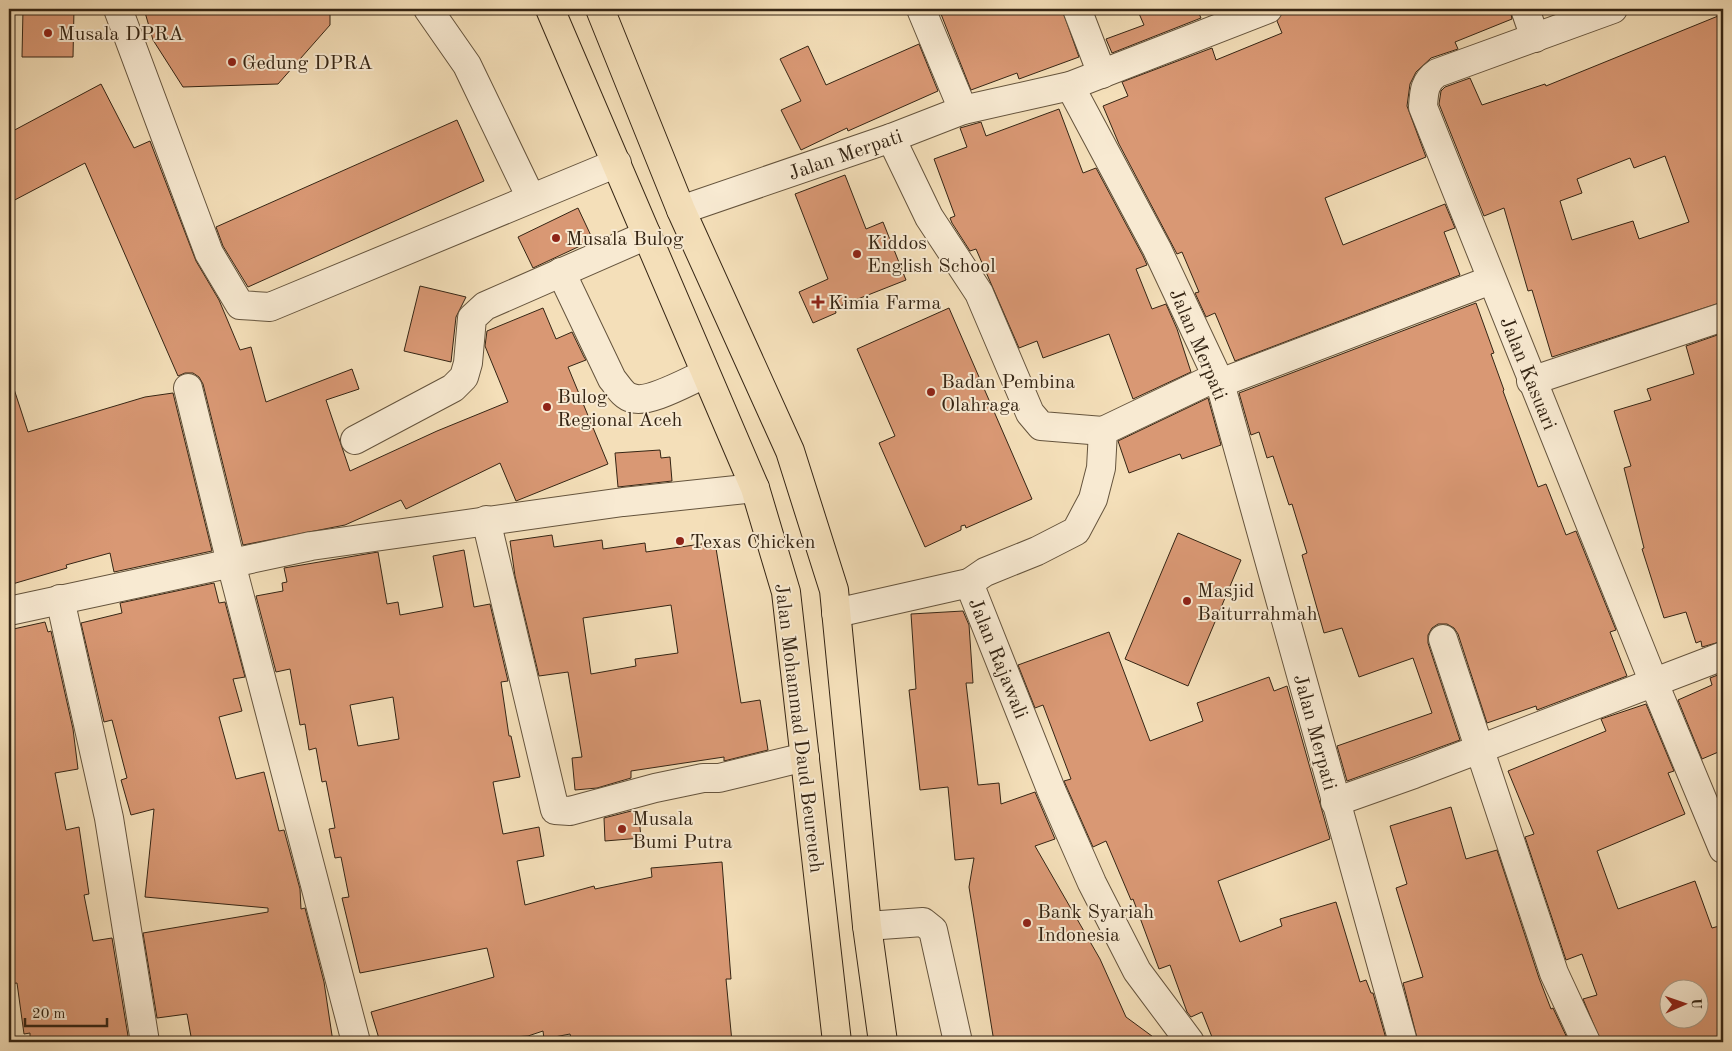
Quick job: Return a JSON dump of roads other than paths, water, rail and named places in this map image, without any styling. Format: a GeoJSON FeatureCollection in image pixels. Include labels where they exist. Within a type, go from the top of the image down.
{"type":"FeatureCollection","features":[{"type":"Feature","properties":{"kind":"highway","name":"Jalan Mohammad Daud Beureueh"},"geometry":{"type":"LineString","coordinates":[[550,9],[755,488],[786,592],[837,1042]]}},
{"type":"Feature","properties":{"kind":"highway"},"geometry":{"type":"LineString","coordinates":[[600,9],[681,210],[790,451],[834,590],[868,926],[883,1042]]}},
{"type":"Feature","properties":{"kind":"street"},"geometry":{"type":"LineString","coordinates":[[118,9],[209,253],[240,305],[270,307],[617,163]]}},
{"type":"Feature","properties":{"kind":"street"},"geometry":{"type":"LineString","coordinates":[[428,9],[467,65],[531,198]]}},
{"type":"Feature","properties":{"kind":"street"},"geometry":{"type":"LineString","coordinates":[[921,9],[963,110]]}},
{"type":"Feature","properties":{"kind":"street"},"geometry":{"type":"LineString","coordinates":[[1077,9],[1102,74]]}},
{"type":"Feature","properties":{"kind":"street"},"geometry":{"type":"LineString","coordinates":[[1070,86],[1266,9]]}},
{"type":"Feature","properties":{"kind":"street"},"geometry":{"type":"LineString","coordinates":[[1525,9],[1536,38]]}},
{"type":"Feature","properties":{"kind":"street","name":"Jalan Kasuari"},"geometry":{"type":"LineString","coordinates":[[1614,9],[1437,73],[1428,79],[1424,88],[1423,107],[1491,280],[1723,848]]}},
{"type":"Feature","properties":{"kind":"street","name":"Jalan Merpati"},"geometry":{"type":"LineString","coordinates":[[681,210],[891,138],[963,110],[1070,86],[1157,249],[1218,380],[1403,1042]]}},
{"type":"Feature","properties":{"kind":"street"},"geometry":{"type":"LineString","coordinates":[[891,138],[929,217],[979,293],[1030,413],[1041,426],[1103,431],[1218,380],[1491,280]]}},
{"type":"Feature","properties":{"kind":"street"},"geometry":{"type":"LineString","coordinates":[[354,440],[453,388],[464,377],[468,363],[472,318],[485,306],[647,234]]}},
{"type":"Feature","properties":{"kind":"street"},"geometry":{"type":"LineString","coordinates":[[561,272],[612,379],[623,393],[631,398],[645,400],[706,374]]}},
{"type":"Feature","properties":{"kind":"street"},"geometry":{"type":"LineString","coordinates":[[1532,381],[1723,317]]}},
{"type":"Feature","properties":{"kind":"street"},"geometry":{"type":"LineString","coordinates":[[188,388],[231,563],[356,1042]]}},
{"type":"Feature","properties":{"kind":"street","name":"Jalan Rajawali"},"geometry":{"type":"LineString","coordinates":[[1103,431],[1101,468],[1093,500],[1076,531],[1037,551],[984,572],[969,583],[1052,792],[1092,883],[1137,971],[1190,1042]]}},
{"type":"Feature","properties":{"kind":"street"},"geometry":{"type":"LineString","coordinates":[[9,611],[311,546],[622,502],[755,488]]}},
{"type":"Feature","properties":{"kind":"street"},"geometry":{"type":"LineString","coordinates":[[486,520],[556,810],[570,811],[664,786],[703,778],[719,778],[805,757]]}},
{"type":"Feature","properties":{"kind":"street"},"geometry":{"type":"LineString","coordinates":[[836,613],[969,583]]}},
{"type":"Feature","properties":{"kind":"street"},"geometry":{"type":"LineString","coordinates":[[60,599],[109,818],[145,1042]]}},
{"type":"Feature","properties":{"kind":"street"},"geometry":{"type":"LineString","coordinates":[[1444,639],[1554,972],[1586,1042]]}},
{"type":"Feature","properties":{"kind":"street"},"geometry":{"type":"LineString","coordinates":[[1335,802],[1723,656]]}},
{"type":"Feature","properties":{"kind":"street"},"geometry":{"type":"LineString","coordinates":[[868,926],[923,922],[934,930],[958,1042]]}},
{"type":"Feature","properties":{"kind":"place","name":"Musala DPRA"},"geometry":{"type":"Point","coordinates":[48,33]}},
{"type":"Feature","properties":{"kind":"place","name":"Gedung DPRA"},"geometry":{"type":"Point","coordinates":[232,62]}},
{"type":"Feature","properties":{"kind":"place","name":"Musala Bulog"},"geometry":{"type":"Point","coordinates":[556,238]}},
{"type":"Feature","properties":{"kind":"place","name":"Kiddos English School"},"geometry":{"type":"Point","coordinates":[857,254]}},
{"type":"Feature","properties":{"kind":"place","name":"Kimia Farma"},"geometry":{"type":"Point","coordinates":[818,302]}},
{"type":"Feature","properties":{"kind":"place","name":"Badan Pembina Olahraga"},"geometry":{"type":"Point","coordinates":[931,392]}},
{"type":"Feature","properties":{"kind":"place","name":"Bulog Regional Aceh"},"geometry":{"type":"Point","coordinates":[547,407]}},
{"type":"Feature","properties":{"kind":"place","name":"Texas Chicken"},"geometry":{"type":"Point","coordinates":[680,541]}},
{"type":"Feature","properties":{"kind":"place","name":"Masjid Baiturrahmah"},"geometry":{"type":"Point","coordinates":[1187,601]}},
{"type":"Feature","properties":{"kind":"place","name":"Musala Bumi Putra"},"geometry":{"type":"Point","coordinates":[622,829]}},
{"type":"Feature","properties":{"kind":"place","name":"Bank Syariah Indonesia"},"geometry":{"type":"Point","coordinates":[1027,923]}}]}
